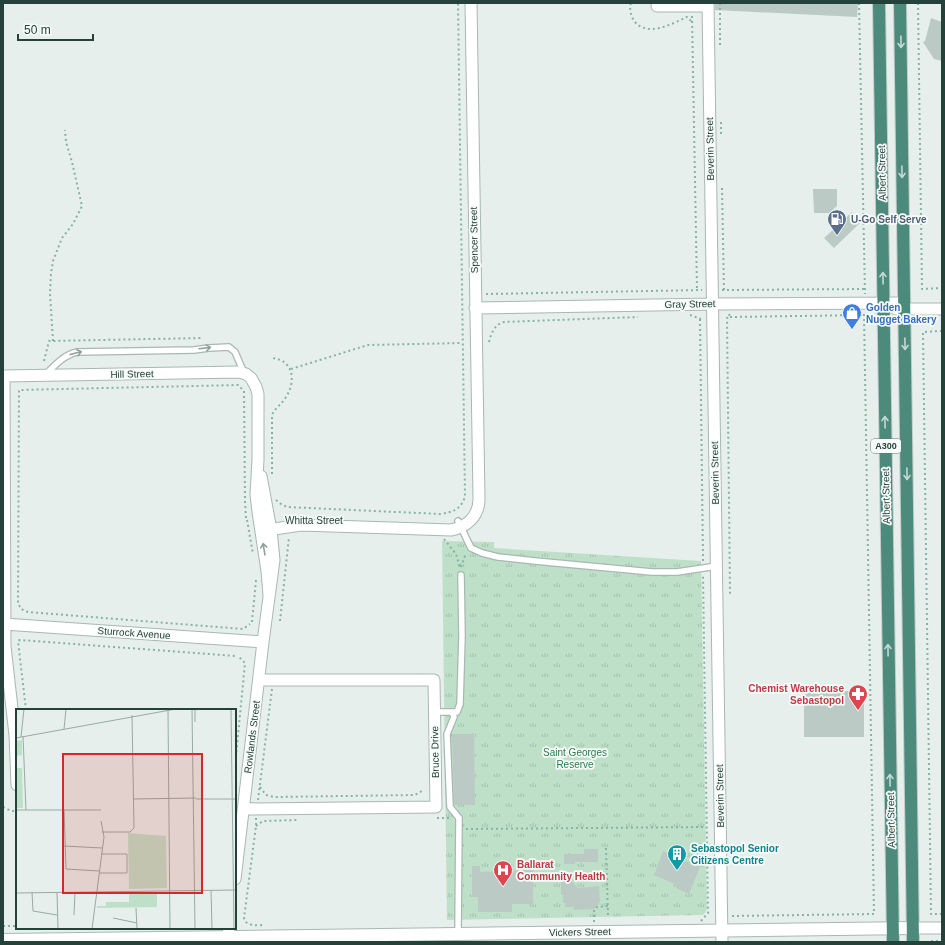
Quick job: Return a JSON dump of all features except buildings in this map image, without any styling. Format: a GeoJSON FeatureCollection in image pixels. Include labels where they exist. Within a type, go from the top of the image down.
{"type":"FeatureCollection","features":[{"type":"Feature","properties":{"kind":"highway","name":"Albert Street"},"geometry":{"type":"LineString","coordinates":[[879,3],[893,942]]}},
{"type":"Feature","properties":{"kind":"highway","name":"Albert Street"},"geometry":{"type":"LineString","coordinates":[[900,3],[914,942]]}},
{"type":"Feature","properties":{"kind":"street","name":"Spencer Street"},"geometry":{"type":"LineString","coordinates":[[472,3],[478,478],[476,497],[472,513]]}},
{"type":"Feature","properties":{"kind":"street"},"geometry":{"type":"LineString","coordinates":[[657,6],[708,5]]}},
{"type":"Feature","properties":{"kind":"street","name":"Beverin Street"},"geometry":{"type":"LineString","coordinates":[[708,5],[722,936]]}},
{"type":"Feature","properties":{"kind":"street","name":"Gray Street"},"geometry":{"type":"LineString","coordinates":[[475,308],[712,304],[904,306],[942,309]]}},
{"type":"Feature","properties":{"kind":"street","name":"Rowlands Street"},"geometry":{"type":"LineString","coordinates":[[236,865],[241,801],[259,680],[274,560],[267,527],[258,460],[258,383],[244,373]]}},
{"type":"Feature","properties":{"kind":"street","name":"Hill Street"},"geometry":{"type":"LineString","coordinates":[[4,376],[244,373]]}},
{"type":"Feature","properties":{"kind":"street"},"geometry":{"type":"LineString","coordinates":[[4,376],[4,624],[5,654],[15,735],[16,760]]}},
{"type":"Feature","properties":{"kind":"street","name":"Whitta Street"},"geometry":{"type":"LineString","coordinates":[[267,527],[307,525],[453,530],[472,513]]}},
{"type":"Feature","properties":{"kind":"street","name":"Whitta Street"},"geometry":{"type":"LineString","coordinates":[[267,527],[307,518],[459,524]]}},
{"type":"Feature","properties":{"kind":"street","name":"Sturrock Avenue"},"geometry":{"type":"LineString","coordinates":[[4,624],[263,642]]}},
{"type":"Feature","properties":{"kind":"street","name":"Bruce Drive"},"geometry":{"type":"LineString","coordinates":[[241,801],[257,809],[436,807],[434,680],[259,680]]}},
{"type":"Feature","properties":{"kind":"street","name":"Vickers Street"},"geometry":{"type":"LineString","coordinates":[[3,940],[458,934],[498,938],[722,936],[892,928],[942,928]]}},
{"type":"Feature","properties":{"kind":"lane"},"geometry":{"type":"LineString","coordinates":[[45,375],[58,362],[71,353],[77,352],[194,350],[223,347],[231,348],[235,352],[244,373]]}},
{"type":"Feature","properties":{"kind":"lane"},"geometry":{"type":"LineString","coordinates":[[459,524],[469,544],[474,550],[482,553],[528,561],[652,572],[677,572],[717,566]]}},
{"type":"Feature","properties":{"kind":"lane"},"geometry":{"type":"LineString","coordinates":[[434,712],[457,712],[460,704],[462,636],[461,575]]}},
{"type":"Feature","properties":{"kind":"lane"},"geometry":{"type":"LineString","coordinates":[[452,712],[454,717],[447,734],[450,807],[459,818],[458,934]]}},
{"type":"Feature","properties":{"kind":"path"},"geometry":{"type":"LineString","coordinates":[[264,501],[279,502],[287,506],[440,514],[451,512],[459,508],[464,497],[458,3]]}},
{"type":"Feature","properties":{"kind":"path"},"geometry":{"type":"LineString","coordinates":[[631,3],[631,17],[635,23],[643,29],[652,30],[687,17],[693,23]]}},
{"type":"Feature","properties":{"kind":"path"},"geometry":{"type":"LineString","coordinates":[[720,3],[720,48]]}},
{"type":"Feature","properties":{"kind":"path"},"geometry":{"type":"LineString","coordinates":[[722,185],[724,290],[865,288],[859,3]]}},
{"type":"Feature","properties":{"kind":"path"},"geometry":{"type":"LineString","coordinates":[[918,3],[922,289],[942,288]]}},
{"type":"Feature","properties":{"kind":"path"},"geometry":{"type":"LineString","coordinates":[[475,294],[697,290],[692,16]]}},
{"type":"Feature","properties":{"kind":"path"},"geometry":{"type":"LineString","coordinates":[[721,119],[722,141]]}},
{"type":"Feature","properties":{"kind":"path"},"geometry":{"type":"LineString","coordinates":[[53,341],[50,294],[53,261],[62,238],[73,224],[82,206],[66,142],[65,130]]}},
{"type":"Feature","properties":{"kind":"path"},"geometry":{"type":"LineString","coordinates":[[689,315],[700,319],[708,913],[705,917],[874,914],[864,315],[726,318],[730,594]]}},
{"type":"Feature","properties":{"kind":"path"},"geometry":{"type":"LineString","coordinates":[[489,342],[491,333],[499,323],[504,322],[641,317]]}},
{"type":"Feature","properties":{"kind":"path"},"geometry":{"type":"LineString","coordinates":[[942,331],[923,332],[931,914],[942,914]]}},
{"type":"Feature","properties":{"kind":"path"},"geometry":{"type":"LineString","coordinates":[[44,361],[49,341],[203,338]]}},
{"type":"Feature","properties":{"kind":"path"},"geometry":{"type":"LineString","coordinates":[[291,369],[368,345],[462,344]]}},
{"type":"Feature","properties":{"kind":"path"},"geometry":{"type":"LineString","coordinates":[[272,358],[282,360],[291,369],[291,384],[288,393],[285,399],[274,410],[272,415],[272,480]]}},
{"type":"Feature","properties":{"kind":"path"},"geometry":{"type":"LineString","coordinates":[[253,556],[244,502],[244,391],[238,386],[19,390],[18,602],[21,609],[28,612],[242,629],[251,623],[257,577]]}},
{"type":"Feature","properties":{"kind":"path"},"geometry":{"type":"LineString","coordinates":[[443,530],[443,538],[456,554],[460,570],[469,544]]}},
{"type":"Feature","properties":{"kind":"path"},"geometry":{"type":"LineString","coordinates":[[280,621],[289,536]]}},
{"type":"Feature","properties":{"kind":"path"},"geometry":{"type":"LineString","coordinates":[[26,709],[18,641],[20,640],[236,656]]}},
{"type":"Feature","properties":{"kind":"path"},"geometry":{"type":"LineString","coordinates":[[236,756],[245,663],[239,657]]}},
{"type":"Feature","properties":{"kind":"path"},"geometry":{"type":"LineString","coordinates":[[250,925],[245,922],[244,917],[273,680]]}},
{"type":"Feature","properties":{"kind":"path"},"geometry":{"type":"LineString","coordinates":[[260,786],[266,795],[274,797],[415,795],[422,792]]}},
{"type":"Feature","properties":{"kind":"path"},"geometry":{"type":"LineString","coordinates":[[3,807],[11,811],[16,811]]}},
{"type":"Feature","properties":{"kind":"path"},"geometry":{"type":"LineString","coordinates":[[459,829],[706,827]]}},
{"type":"Feature","properties":{"kind":"path"},"geometry":{"type":"LineString","coordinates":[[606,848],[608,916]]}},
{"type":"Feature","properties":{"kind":"path"},"geometry":{"type":"LineString","coordinates":[[594,922],[594,910],[597,907],[608,906]]}},
{"type":"Feature","properties":{"kind":"path"},"geometry":{"type":"LineString","coordinates":[[3,926],[16,926]]}},
{"type":"Feature","properties":{"kind":"path"},"geometry":{"type":"LineString","coordinates":[[932,942],[942,941]]}},
{"type":"Feature","properties":{"kind":"green space","name":"Saint Georges Reserve"},"geometry":{"type":"Polygon","coordinates":[[[442,541],[494,542],[494,548],[701,561],[707,910],[703,915],[447,920],[442,541]]]}},
{"type":"Feature","properties":{"kind":"place","name":"U-Go Self Serve"},"geometry":{"type":"Point","coordinates":[837,236]}},
{"type":"Feature","properties":{"kind":"place","name":"Golden Nugget Bakery"},"geometry":{"type":"Point","coordinates":[852,330]}},
{"type":"Feature","properties":{"kind":"place","name":"Chemist Warehouse Sebastopol"},"geometry":{"type":"Point","coordinates":[858,711]}},
{"type":"Feature","properties":{"kind":"place","name":"Sebastopol Senior Citizens Centre"},"geometry":{"type":"Point","coordinates":[677,871]}},
{"type":"Feature","properties":{"kind":"place","name":"Ballarat Community Health"},"geometry":{"type":"Point","coordinates":[503,887]}}]}
